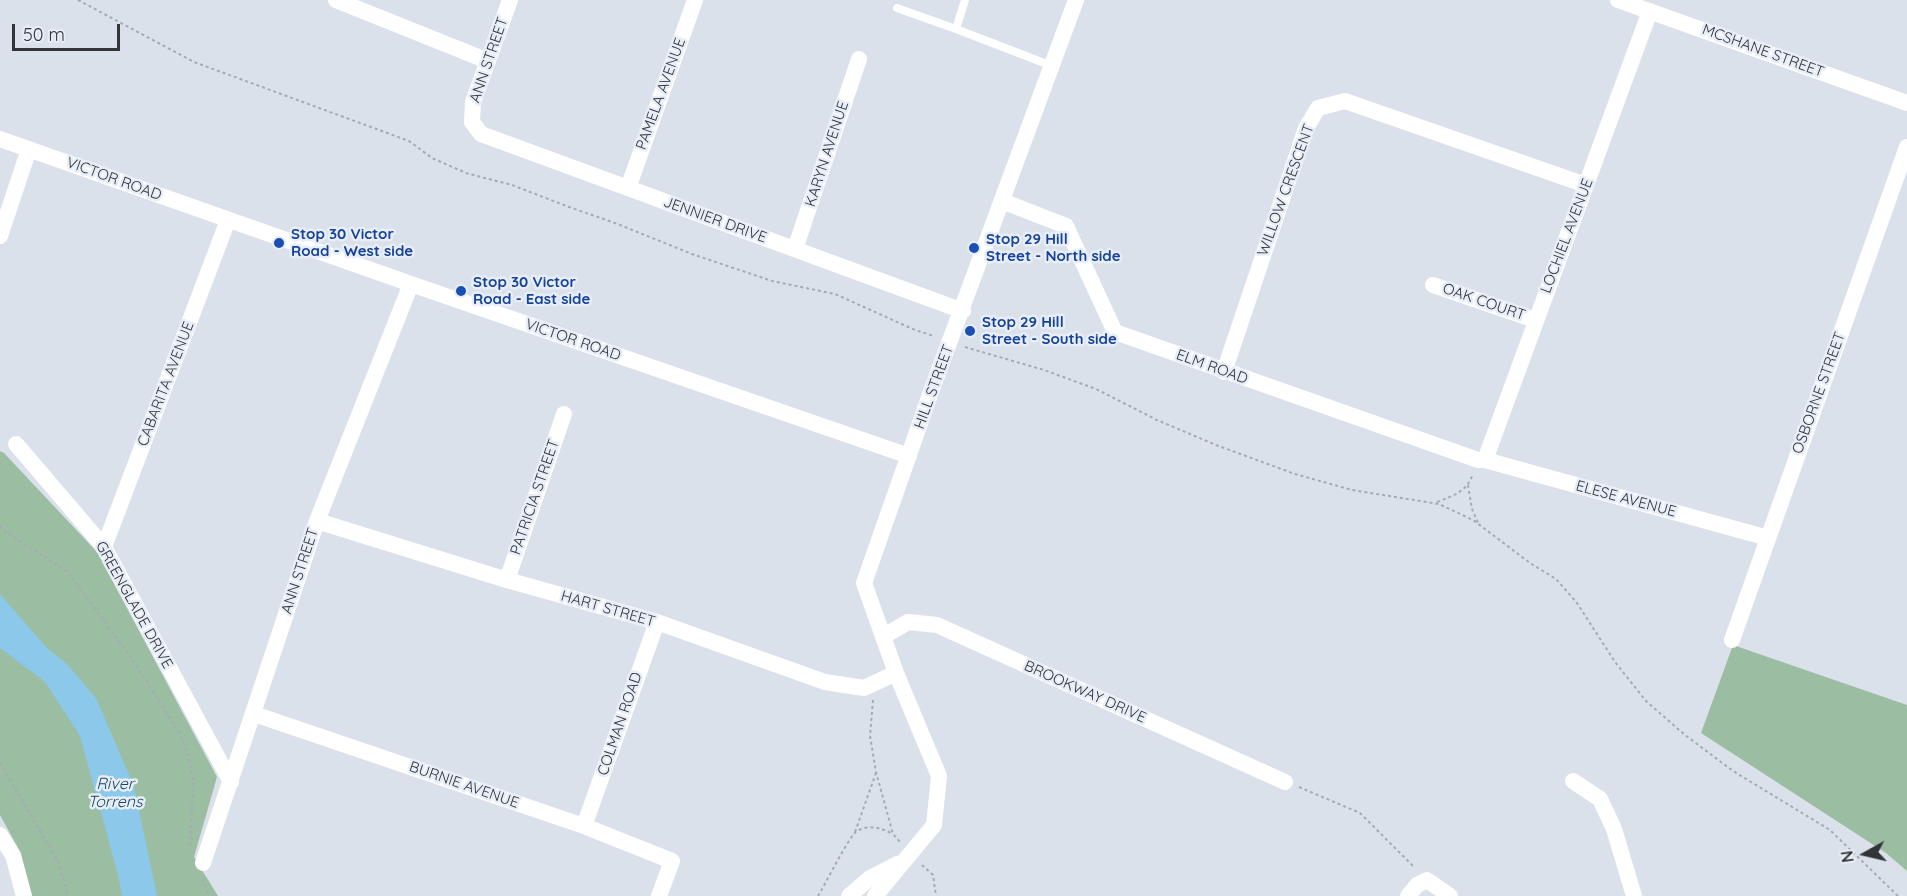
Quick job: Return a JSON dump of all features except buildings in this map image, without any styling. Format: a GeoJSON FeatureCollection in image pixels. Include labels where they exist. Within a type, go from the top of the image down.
{"type":"FeatureCollection","features":[{"type":"Feature","properties":{"kind":"street"},"geometry":{"type":"LineString","coordinates":[[336,0],[488,61]]}},
{"type":"Feature","properties":{"kind":"street","name":"ANN STREET"},"geometry":{"type":"LineString","coordinates":[[472,122],[473,102],[510,0]]}},
{"type":"Feature","properties":{"kind":"street","name":"PAMELA AVENUE"},"geometry":{"type":"LineString","coordinates":[[628,188],[695,0]]}},
{"type":"Feature","properties":{"kind":"street","name":"HILL STREET"},"geometry":{"type":"LineString","coordinates":[[875,896],[934,825],[939,776],[896,674],[864,583],[932,389],[963,311],[1076,0]]}},
{"type":"Feature","properties":{"kind":"street","name":"MCSHANE STREET"},"geometry":{"type":"LineString","coordinates":[[1618,0],[1907,103]]}},
{"type":"Feature","properties":{"kind":"street","name":"LOCHIEL AVENUE"},"geometry":{"type":"LineString","coordinates":[[1481,460],[1650,11]]}},
{"type":"Feature","properties":{"kind":"street","name":"KARYN AVENUE"},"geometry":{"type":"LineString","coordinates":[[795,249],[858,59]]}},
{"type":"Feature","properties":{"kind":"street","name":"WILLOW CRESCENT"},"geometry":{"type":"LineString","coordinates":[[1224,372],[1306,128],[1318,108],[1345,101],[1586,185]]}},
{"type":"Feature","properties":{"kind":"street","name":"JENNIER DRIVE"},"geometry":{"type":"LineString","coordinates":[[472,122],[481,134],[963,311]]}},
{"type":"Feature","properties":{"kind":"street","name":"VICTOR ROAD"},"geometry":{"type":"LineString","coordinates":[[0,139],[909,456]]}},
{"type":"Feature","properties":{"kind":"street","name":"OSBORNE STREET"},"geometry":{"type":"LineString","coordinates":[[1732,640],[1907,147]]}},
{"type":"Feature","properties":{"kind":"street"},"geometry":{"type":"LineString","coordinates":[[0,236],[29,148]]}},
{"type":"Feature","properties":{"kind":"street","name":"ELM ROAD"},"geometry":{"type":"LineString","coordinates":[[1002,201],[1066,226],[1115,332],[1481,460]]}},
{"type":"Feature","properties":{"kind":"street","name":"CABARITA AVENUE"},"geometry":{"type":"LineString","coordinates":[[104,547],[228,220]]}},
{"type":"Feature","properties":{"kind":"street","name":"ANN STREET"},"geometry":{"type":"LineString","coordinates":[[203,871],[317,521],[411,284]]}},
{"type":"Feature","properties":{"kind":"street","name":"OAK COURT"},"geometry":{"type":"LineString","coordinates":[[1433,285],[1535,320]]}},
{"type":"Feature","properties":{"kind":"street","name":"PATRICIA STREET"},"geometry":{"type":"LineString","coordinates":[[507,580],[564,414]]}},
{"type":"Feature","properties":{"kind":"street","name":"GREENGLADE DRIVE"},"geometry":{"type":"LineString","coordinates":[[16,444],[104,547],[231,782]]}},
{"type":"Feature","properties":{"kind":"street","name":"ELESE AVENUE"},"geometry":{"type":"LineString","coordinates":[[1481,460],[1768,538]]}},
{"type":"Feature","properties":{"kind":"street","name":"HART STREET"},"geometry":{"type":"LineString","coordinates":[[317,521],[507,580],[657,622],[825,682],[864,688],[896,674]]}},
{"type":"Feature","properties":{"kind":"street","name":"COLMAN ROAD"},"geometry":{"type":"LineString","coordinates":[[584,826],[657,622]]}},
{"type":"Feature","properties":{"kind":"street","name":"BROOKWAY DRIVE"},"geometry":{"type":"LineString","coordinates":[[884,636],[908,622],[937,624],[1285,782]]}},
{"type":"Feature","properties":{"kind":"street","name":"BURNIE AVENUE"},"geometry":{"type":"LineString","coordinates":[[254,714],[584,826],[672,861],[659,896]]}},
{"type":"Feature","properties":{"kind":"street"},"geometry":{"type":"LineString","coordinates":[[1572,781],[1600,799],[1614,829],[1634,896]]}},
{"type":"Feature","properties":{"kind":"street"},"geometry":{"type":"LineString","coordinates":[[0,835],[14,855],[24,896]]}},
{"type":"Feature","properties":{"kind":"street"},"geometry":{"type":"LineString","coordinates":[[849,896],[870,878],[910,856]]}},
{"type":"Feature","properties":{"kind":"street"},"geometry":{"type":"LineString","coordinates":[[1408,896],[1417,885],[1427,880],[1450,896]]}},
{"type":"Feature","properties":{"kind":"lane"},"geometry":{"type":"LineString","coordinates":[[956,28],[965,0]]}},
{"type":"Feature","properties":{"kind":"lane"},"geometry":{"type":"LineString","coordinates":[[897,8],[956,28],[1052,66]]}},
{"type":"Feature","properties":{"kind":"path"},"geometry":{"type":"LineString","coordinates":[[78,0],[194,62],[410,141],[432,158],[466,173],[512,185],[692,254],[772,281],[835,294],[915,330],[968,349],[1044,370],[1096,389],[1186,432],[1295,474],[1352,490],[1434,503],[1479,524],[1530,563],[1556,579],[1577,603],[1615,662],[1646,701],[1685,735],[1733,771],[1830,830],[1898,896]]}},
{"type":"Feature","properties":{"kind":"path"},"geometry":{"type":"LineString","coordinates":[[1434,503],[1456,495],[1468,485],[1481,460]]}},
{"type":"Feature","properties":{"kind":"path"},"geometry":{"type":"LineString","coordinates":[[1468,485],[1472,509],[1479,524]]}},
{"type":"Feature","properties":{"kind":"path"},"geometry":{"type":"LineString","coordinates":[[0,526],[68,572],[133,660],[180,734],[189,757],[193,782],[190,851]]}},
{"type":"Feature","properties":{"kind":"path"},"geometry":{"type":"LineString","coordinates":[[875,683],[870,736],[876,772],[893,834],[910,856],[933,875],[936,896]]}},
{"type":"Feature","properties":{"kind":"path"},"geometry":{"type":"LineString","coordinates":[[0,763],[58,861],[68,896]]}},
{"type":"Feature","properties":{"kind":"path"},"geometry":{"type":"LineString","coordinates":[[818,896],[855,832],[876,772]]}},
{"type":"Feature","properties":{"kind":"path"},"geometry":{"type":"LineString","coordinates":[[1285,782],[1360,813],[1427,880]]}},
{"type":"Feature","properties":{"kind":"path"},"geometry":{"type":"LineString","coordinates":[[855,832],[870,827],[880,828],[893,834]]}},
{"type":"Feature","properties":{"kind":"path"},"geometry":{"type":"LineString","coordinates":[[203,871],[209,896]]}},
{"type":"Feature","properties":{"kind":"green space"},"geometry":{"type":"Polygon","coordinates":[[[0,451],[97,552],[217,777],[194,857],[218,896],[29,896],[17,846],[0,815],[0,451]]]}},
{"type":"Feature","properties":{"kind":"green space"},"geometry":{"type":"Polygon","coordinates":[[[1733,645],[1907,705],[1907,871],[1886,853],[1701,733],[1733,645]]]}},
{"type":"Feature","properties":{"kind":"water","name":"River Torrens"},"geometry":{"type":"Polygon","coordinates":[[[0,594],[48,649],[67,664],[96,698],[134,786],[157,896],[122,896],[80,736],[45,682],[0,648],[0,594]]]}},
{"type":"Feature","properties":{"kind":"place","name":"Stop 30 Victor Road - West side"},"geometry":{"type":"Point","coordinates":[279,243]}},
{"type":"Feature","properties":{"kind":"place","name":"Stop 29 Hill Street - North side"},"geometry":{"type":"Point","coordinates":[974,248]}},
{"type":"Feature","properties":{"kind":"place","name":"Stop 30 Victor Road - East side"},"geometry":{"type":"Point","coordinates":[461,291]}},
{"type":"Feature","properties":{"kind":"place","name":"Stop 29 Hill Street - South side"},"geometry":{"type":"Point","coordinates":[970,331]}}]}
